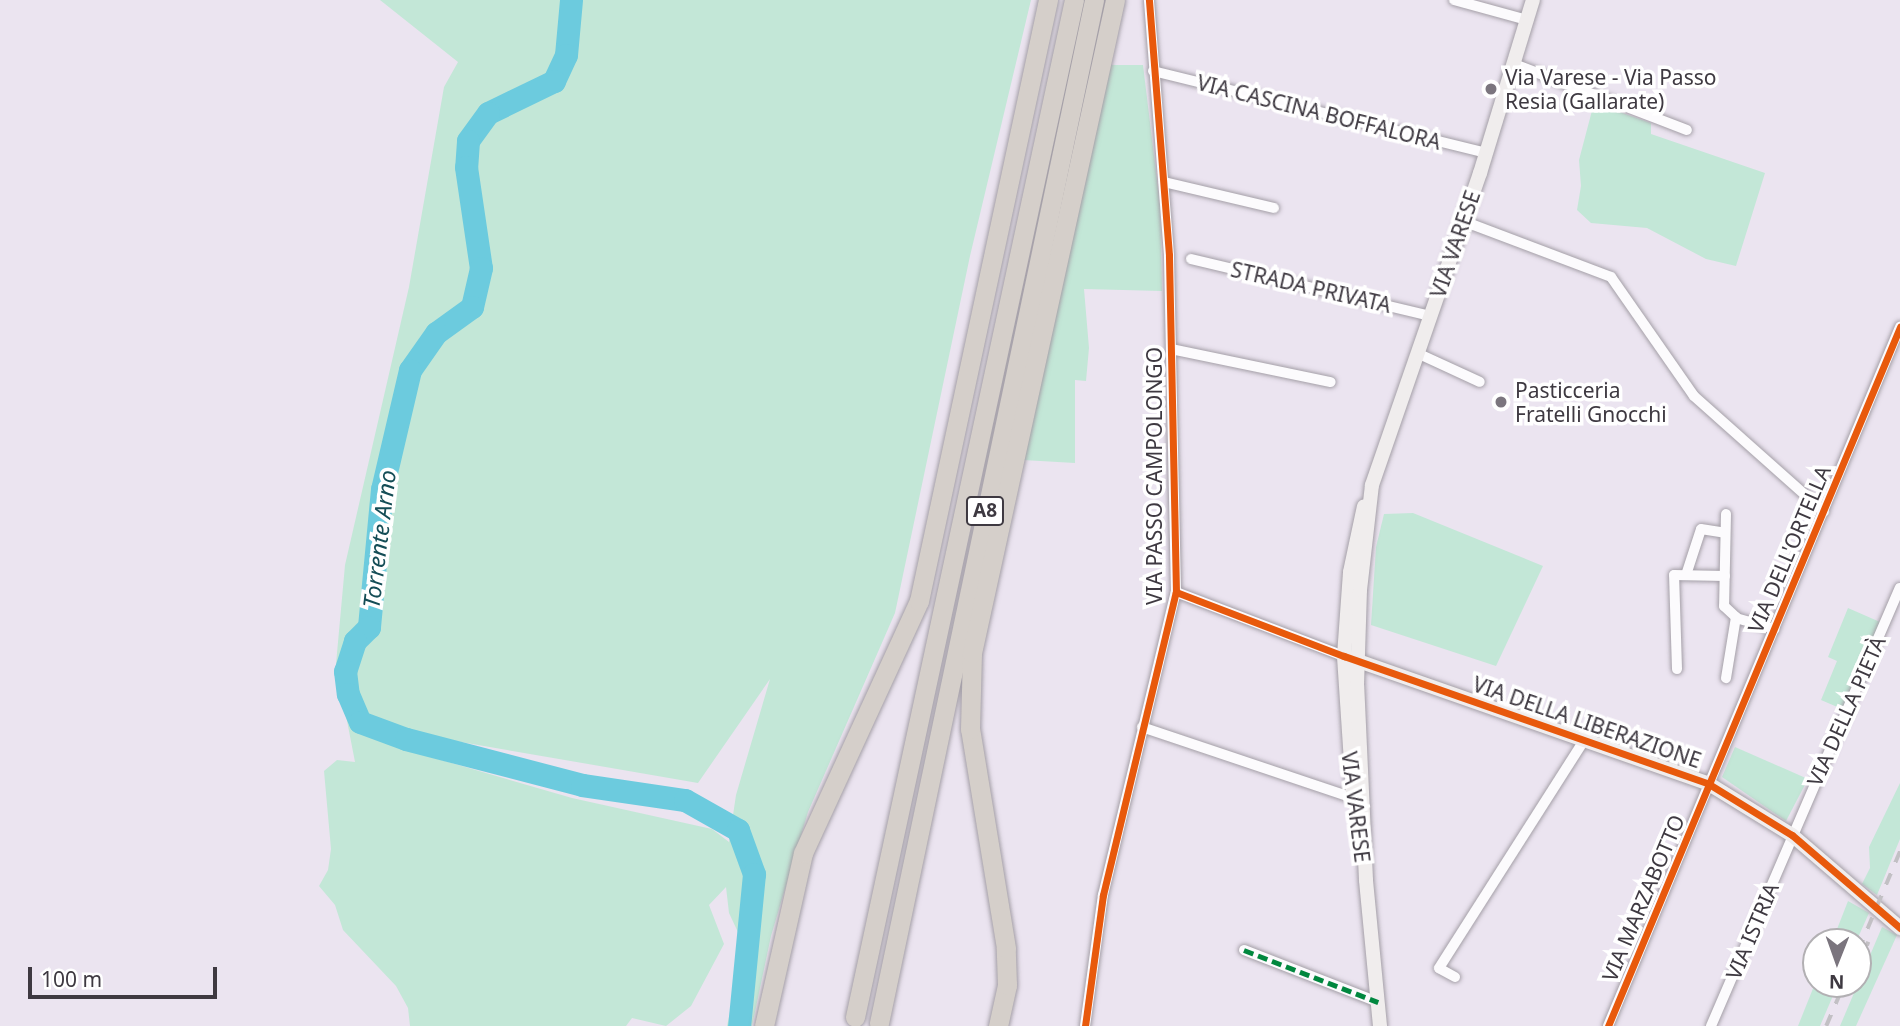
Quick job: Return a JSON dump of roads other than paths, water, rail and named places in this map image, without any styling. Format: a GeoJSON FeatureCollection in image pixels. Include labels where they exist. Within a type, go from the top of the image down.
{"type":"FeatureCollection","features":[{"type":"Feature","properties":{"kind":"highway"},"geometry":{"type":"LineString","coordinates":[[764,1026],[803,853],[919,601],[1048,0]]}},
{"type":"Feature","properties":{"kind":"highway","name":"A8"},"geometry":{"type":"LineString","coordinates":[[855,1017],[1074,0]]}},
{"type":"Feature","properties":{"kind":"highway","name":"A8"},"geometry":{"type":"LineString","coordinates":[[879,1023],[1094,0]]}},
{"type":"Feature","properties":{"kind":"highway"},"geometry":{"type":"LineString","coordinates":[[998,1026],[1007,985],[1006,948],[970,729],[972,653],[1115,0]]}},
{"type":"Feature","properties":{"kind":"main road","name":"VIA VARESE"},"geometry":{"type":"LineString","coordinates":[[1380,1026],[1358,800],[1351,659],[1372,485],[1486,153],[1534,0]]}},
{"type":"Feature","properties":{"kind":"main road","name":"VIA DELLA LIBERAZIONE"},"geometry":{"type":"LineString","coordinates":[[1351,659],[1586,737],[1709,784],[1792,835],[1900,928]]}},
{"type":"Feature","properties":{"kind":"street","name":"VIA PASSO CAMPOLONGO"},"geometry":{"type":"LineString","coordinates":[[1085,1026],[1101,909],[1142,727],[1177,592],[1164,182],[1149,0]]}},
{"type":"Feature","properties":{"kind":"street"},"geometry":{"type":"LineString","coordinates":[[1454,0],[1527,20]]}},
{"type":"Feature","properties":{"kind":"street"},"geometry":{"type":"LineString","coordinates":[[1514,64],[1687,130]]}},
{"type":"Feature","properties":{"kind":"street","name":"VIA CASCINA BOFFALORA"},"geometry":{"type":"LineString","coordinates":[[1153,71],[1486,153]]}},
{"type":"Feature","properties":{"kind":"street"},"geometry":{"type":"LineString","coordinates":[[1164,182],[1274,208]]}},
{"type":"Feature","properties":{"kind":"street","name":"VIA DELL'ORTELLA"},"geometry":{"type":"LineString","coordinates":[[1463,221],[1611,277],[1694,396],[1824,512]]}},
{"type":"Feature","properties":{"kind":"street","name":"STRADA PRIVATA"},"geometry":{"type":"LineString","coordinates":[[1191,259],[1430,316]]}},
{"type":"Feature","properties":{"kind":"street","name":"VIA DELL'ORTELLA"},"geometry":{"type":"LineString","coordinates":[[1709,784],[1900,327]]}},
{"type":"Feature","properties":{"kind":"street"},"geometry":{"type":"LineString","coordinates":[[1171,349],[1331,382]]}},
{"type":"Feature","properties":{"kind":"street"},"geometry":{"type":"LineString","coordinates":[[1417,353],[1480,382]]}},
{"type":"Feature","properties":{"kind":"street"},"geometry":{"type":"LineString","coordinates":[[1726,514],[1724,606],[1736,618],[1774,629]]}},
{"type":"Feature","properties":{"kind":"street"},"geometry":{"type":"LineString","coordinates":[[1686,575],[1701,529],[1726,533]]}},
{"type":"Feature","properties":{"kind":"street"},"geometry":{"type":"LineString","coordinates":[[1677,668],[1674,575],[1725,576]]}},
{"type":"Feature","properties":{"kind":"street","name":"VIA DELLA PIETÀ"},"geometry":{"type":"LineString","coordinates":[[1792,835],[1900,588]]}},
{"type":"Feature","properties":{"kind":"street"},"geometry":{"type":"LineString","coordinates":[[1177,592],[1351,659]]}},
{"type":"Feature","properties":{"kind":"street"},"geometry":{"type":"LineString","coordinates":[[1726,678],[1736,618]]}},
{"type":"Feature","properties":{"kind":"street"},"geometry":{"type":"LineString","coordinates":[[1142,727],[1358,800]]}},
{"type":"Feature","properties":{"kind":"street","name":"VIA DELLA LIBERAZIONE"},"geometry":{"type":"LineString","coordinates":[[1455,977],[1439,968],[1586,737]]}},
{"type":"Feature","properties":{"kind":"street","name":"VIA MARZABOTTO"},"geometry":{"type":"LineString","coordinates":[[1608,1026],[1709,784]]}},
{"type":"Feature","properties":{"kind":"street","name":"VIA ISTRIA"},"geometry":{"type":"LineString","coordinates":[[1711,1026],[1792,835]]}},
{"type":"Feature","properties":{"kind":"street"},"geometry":{"type":"LineString","coordinates":[[1244,950],[1378,1002]]}},
{"type":"Feature","properties":{"kind":"waterway","name":"Torrente Arno"},"geometry":{"type":"LineString","coordinates":[[571,0],[566,55],[554,81],[488,113],[468,141],[466,167],[481,268],[472,307],[436,333],[410,370],[382,489],[369,627],[355,641],[345,671],[348,694],[360,722],[406,739],[582,785],[685,800],[738,830],[754,874],[739,1026]]}},
{"type":"Feature","properties":{"kind":"railway"},"geometry":{"type":"LineString","coordinates":[[1868,928],[1900,851]]}},
{"type":"Feature","properties":{"kind":"railway"},"geometry":{"type":"LineString","coordinates":[[1826,1026],[1838,998]]}},
{"type":"Feature","properties":{"kind":"place","name":"Via Varese - Via Passo Resia (Gallarate)"},"geometry":{"type":"Point","coordinates":[1491,89]}},
{"type":"Feature","properties":{"kind":"place","name":"Pasticceria Fratelli Gnocchi"},"geometry":{"type":"Point","coordinates":[1501,402]}}]}
